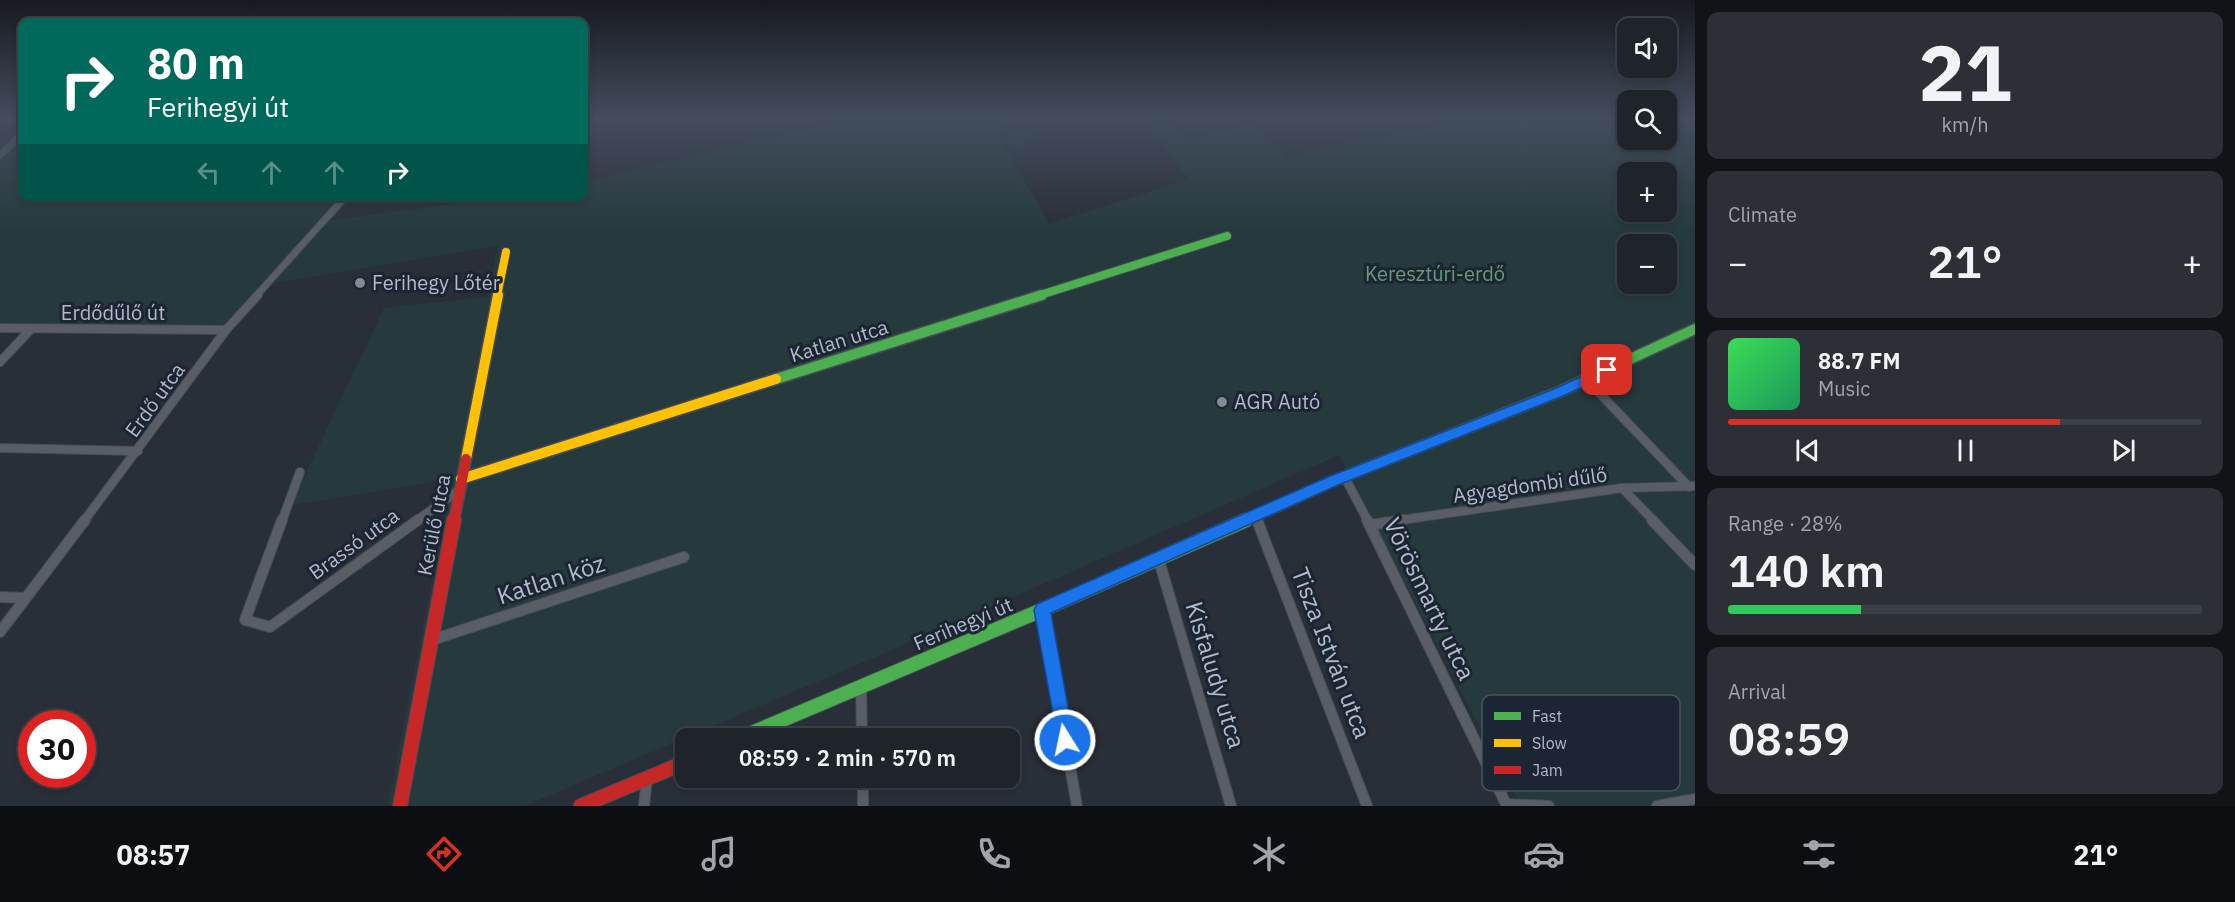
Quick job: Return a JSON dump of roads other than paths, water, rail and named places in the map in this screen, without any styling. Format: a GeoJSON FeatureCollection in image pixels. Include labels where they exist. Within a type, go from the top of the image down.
{"type":"FeatureCollection","features":[{"type":"Feature","properties":{"kind":"street","name":"Erdő utca"},"geometry":{"type":"LineString","coordinates":[[0,632],[138,451],[226,330],[342,201]]}},
{"type":"Feature","properties":{"kind":"street","name":"Katlan utca"},"geometry":{"type":"LineString","coordinates":[[460,484],[1227,236]]}},
{"type":"Feature","properties":{"kind":"street","name":"Kerülő utca"},"geometry":{"type":"LineString","coordinates":[[400,806],[506,252]]}},
{"type":"Feature","properties":{"kind":"street","name":"Erdődűlő út"},"geometry":{"type":"LineString","coordinates":[[0,328],[226,330]]}},
{"type":"Feature","properties":{"kind":"street"},"geometry":{"type":"LineString","coordinates":[[0,362],[31,329]]}},
{"type":"Feature","properties":{"kind":"street","name":"Ferihegyi út"},"geometry":{"type":"LineString","coordinates":[[763,728],[1042,610],[1344,476],[1586,379],[1693,332]]}},
{"type":"Feature","properties":{"kind":"street"},"geometry":{"type":"LineString","coordinates":[[1586,379],[1692,487]]}},
{"type":"Feature","properties":{"kind":"street"},"geometry":{"type":"LineString","coordinates":[[0,448],[138,451]]}},
{"type":"Feature","properties":{"kind":"street","name":"Brassó utca"},"geometry":{"type":"LineString","coordinates":[[300,472],[245,620],[270,627],[460,484]]}},
{"type":"Feature","properties":{"kind":"street","name":"Vörösmarty utca"},"geometry":{"type":"LineString","coordinates":[[1344,476],[1482,754]]}},
{"type":"Feature","properties":{"kind":"street","name":"Agyagdombi dűlő"},"geometry":{"type":"LineString","coordinates":[[1370,525],[1623,488],[1692,487]]}},
{"type":"Feature","properties":{"kind":"street"},"geometry":{"type":"LineString","coordinates":[[1623,488],[1695,565]]}},
{"type":"Feature","properties":{"kind":"street","name":"Tisza István utca"},"geometry":{"type":"LineString","coordinates":[[1255,515],[1368,806]]}},
{"type":"Feature","properties":{"kind":"street","name":"Katlan köz"},"geometry":{"type":"LineString","coordinates":[[430,641],[684,557]]}},
{"type":"Feature","properties":{"kind":"street","name":"Kisfaludy utca"},"geometry":{"type":"LineString","coordinates":[[1158,557],[1231,806]]}},
{"type":"Feature","properties":{"kind":"street"},"geometry":{"type":"LineString","coordinates":[[0,597],[25,598]]}},
{"type":"Feature","properties":{"kind":"street"},"geometry":{"type":"LineString","coordinates":[[1042,610],[1077,806]]}},
{"type":"Feature","properties":{"kind":"street"},"geometry":{"type":"LineString","coordinates":[[861,686],[862,728]]}},
{"type":"Feature","properties":{"kind":"street"},"geometry":{"type":"LineString","coordinates":[[581,806],[675,767]]}},
{"type":"Feature","properties":{"kind":"street"},"geometry":{"type":"LineString","coordinates":[[644,806],[647,778]]}},
{"type":"Feature","properties":{"kind":"street"},"geometry":{"type":"LineString","coordinates":[[863,788],[863,806]]}},
{"type":"Feature","properties":{"kind":"street","name":"Vörösmarty utca"},"geometry":{"type":"LineString","coordinates":[[1500,791],[1507,805]]}},
{"type":"Feature","properties":{"kind":"street"},"geometry":{"type":"LineString","coordinates":[[1657,806],[1695,799]]}},
{"type":"Feature","properties":{"kind":"street"},"geometry":{"type":"LineString","coordinates":[[1507,805],[1549,806]]}},
{"type":"Feature","properties":{"kind":"place","name":"Ferihegy Lőtér"},"geometry":{"type":"Point","coordinates":[360,283]}},
{"type":"Feature","properties":{"kind":"place","name":"AGR Autó"},"geometry":{"type":"Point","coordinates":[1222,402]}},
{"type":"Feature","properties":{"kind":"park label","name":"Keresztúri-erdő"},"geometry":{"type":"Point","coordinates":[1435,274]}}]}
